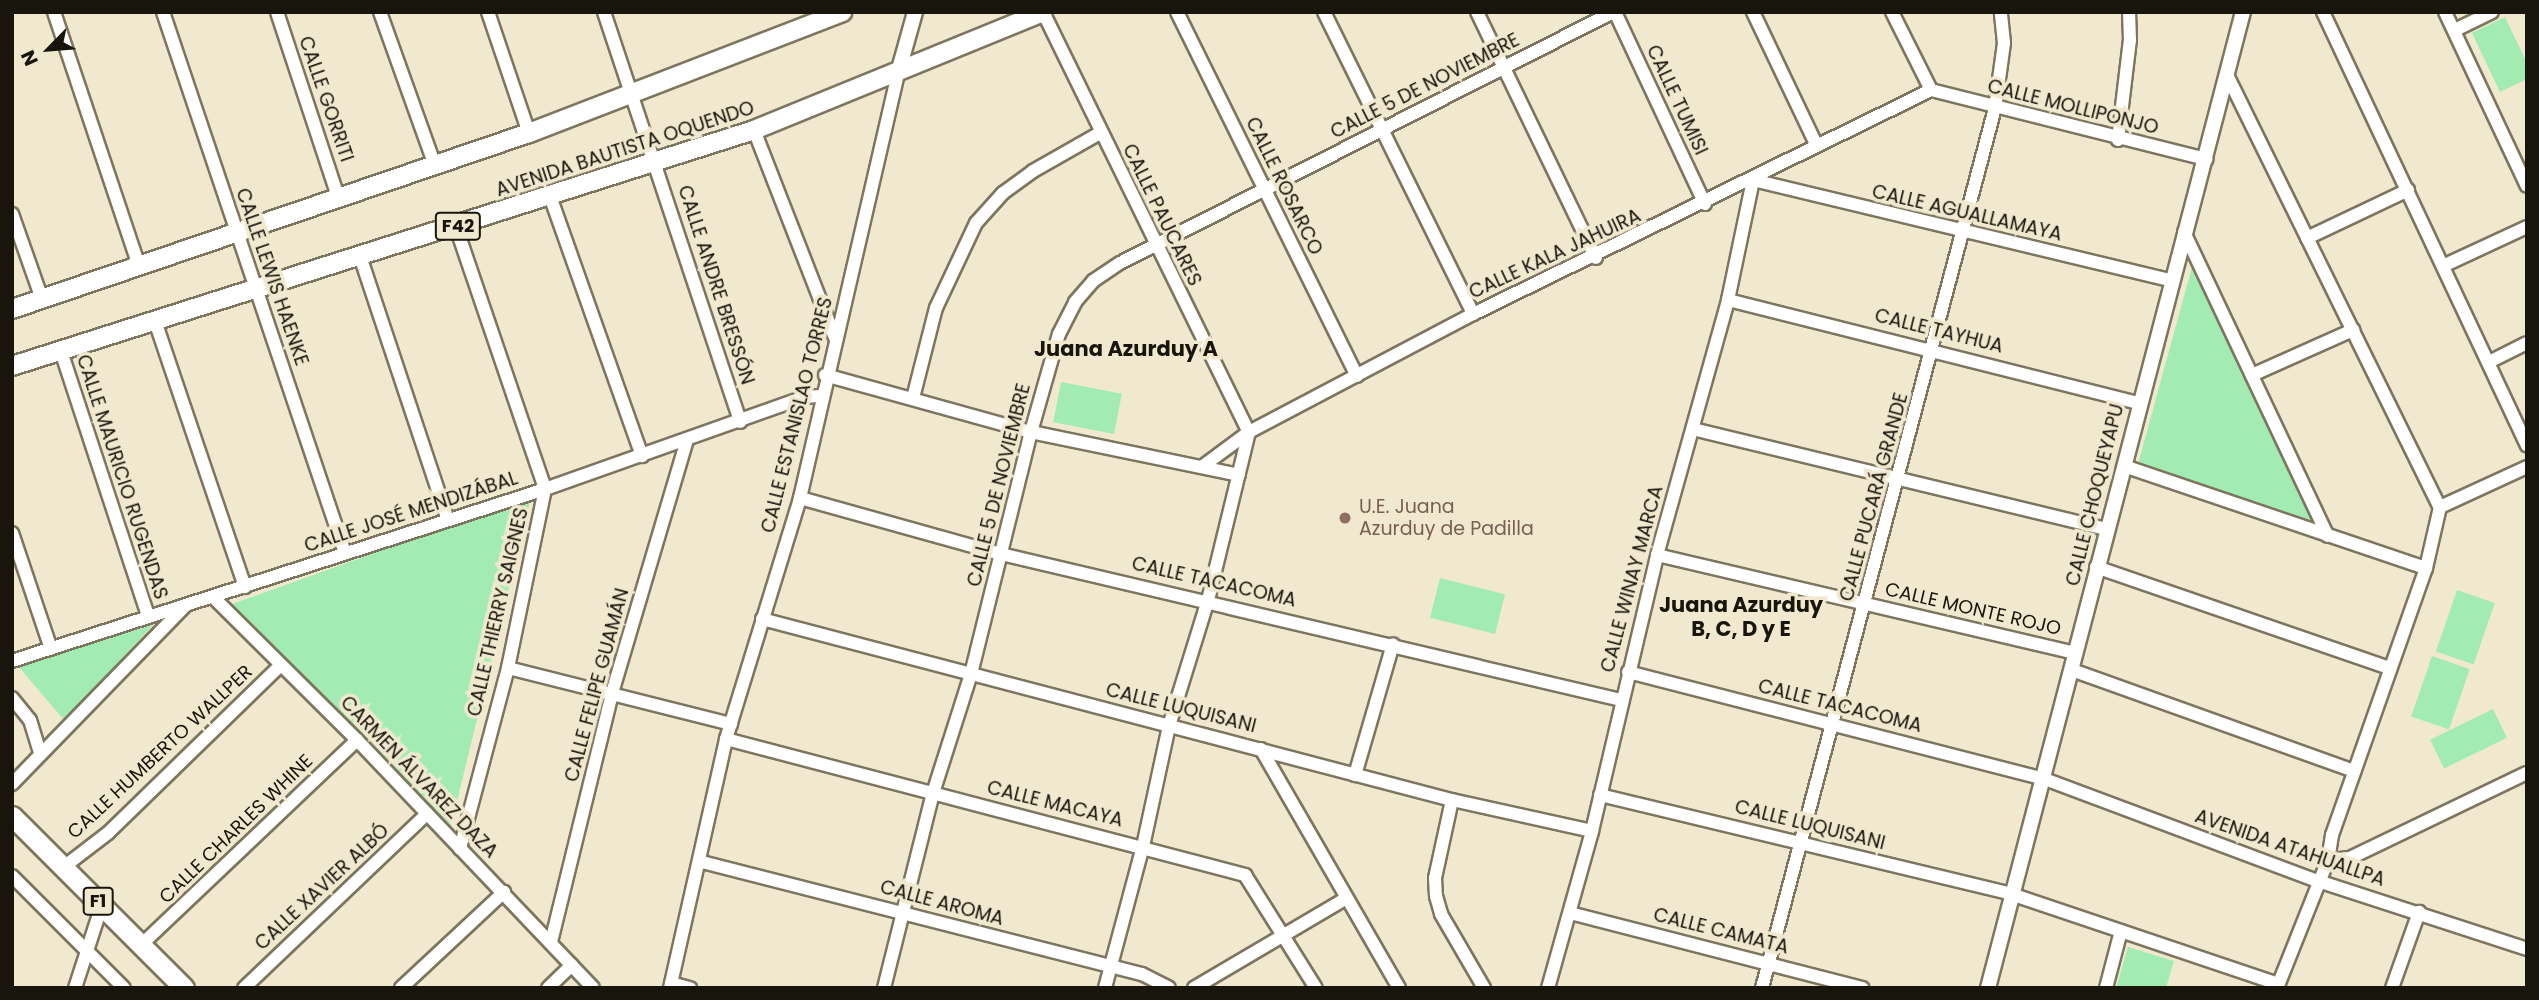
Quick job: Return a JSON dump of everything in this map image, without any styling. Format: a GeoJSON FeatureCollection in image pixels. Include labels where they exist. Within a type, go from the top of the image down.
{"type":"FeatureCollection","features":[{"type":"Feature","properties":{"kind":"highway","name":"F1"},"geometry":{"type":"LineString","coordinates":[[12,816],[65,866],[184,988]]}},
{"type":"Feature","properties":{"kind":"main road"},"geometry":{"type":"LineString","coordinates":[[12,309],[528,133],[822,16],[842,12]]}},
{"type":"Feature","properties":{"kind":"main road","name":"AVENIDA BAUTISTA OQUENDO"},"geometry":{"type":"LineString","coordinates":[[12,366],[456,227],[754,130],[1043,12]]}},
{"type":"Feature","properties":{"kind":"street"},"geometry":{"type":"LineString","coordinates":[[54,12],[139,267]]}},
{"type":"Feature","properties":{"kind":"street","name":"CALLE LEWIS HAENKE"},"geometry":{"type":"LineString","coordinates":[[163,12],[345,553]]}},
{"type":"Feature","properties":{"kind":"street","name":"CALLE GORRITI"},"geometry":{"type":"LineString","coordinates":[[276,12],[339,199]]}},
{"type":"Feature","properties":{"kind":"street"},"geometry":{"type":"LineString","coordinates":[[380,12],[435,166]]}},
{"type":"Feature","properties":{"kind":"street"},"geometry":{"type":"LineString","coordinates":[[488,12],[528,133]]}},
{"type":"Feature","properties":{"kind":"street","name":"CALLE ANDRE BRESSÓN"},"geometry":{"type":"LineString","coordinates":[[604,12],[740,422]]}},
{"type":"Feature","properties":{"kind":"street","name":"CALLE ESTANISLAO TORRES"},"geometry":{"type":"LineString","coordinates":[[671,985],[702,862],[726,739],[800,498],[825,375],[915,12]]}},
{"type":"Feature","properties":{"kind":"street","name":"CALLE PAUCARES"},"geometry":{"type":"LineString","coordinates":[[1043,12],[1100,133],[1249,432]]}},
{"type":"Feature","properties":{"kind":"street","name":"CALLE ROSARCO"},"geometry":{"type":"LineString","coordinates":[[1177,12],[1356,376]]}},
{"type":"Feature","properties":{"kind":"street"},"geometry":{"type":"LineString","coordinates":[[1324,12],[1473,314]]}},
{"type":"Feature","properties":{"kind":"street"},"geometry":{"type":"LineString","coordinates":[[1477,12],[1596,258]]}},
{"type":"Feature","properties":{"kind":"street","name":"CALLE 5 DE NOVIEMBRE"},"geometry":{"type":"LineString","coordinates":[[884,988],[933,793],[971,674],[1031,432],[1059,334],[1075,302],[1093,281],[1155,245],[1614,12]]}},
{"type":"Feature","properties":{"kind":"street","name":"CALLE TUMISI"},"geometry":{"type":"LineString","coordinates":[[1614,12],[1705,204]]}},
{"type":"Feature","properties":{"kind":"street"},"geometry":{"type":"LineString","coordinates":[[1753,12],[1817,146]]}},
{"type":"Feature","properties":{"kind":"street"},"geometry":{"type":"LineString","coordinates":[[1892,12],[1931,90]]}},
{"type":"Feature","properties":{"kind":"street","name":"CALLE PUCARÁ GRANDE"},"geometry":{"type":"LineString","coordinates":[[1762,988],[1804,844],[1832,723],[1900,478],[1995,108],[2004,43],[2001,12]]}},
{"type":"Feature","properties":{"kind":"street"},"geometry":{"type":"LineString","coordinates":[[2118,140],[2130,40],[2129,12]]}},
{"type":"Feature","properties":{"kind":"street","name":"CALLE CHOQUEYAPU"},"geometry":{"type":"LineString","coordinates":[[1988,988],[2139,403],[2206,159],[2242,12]]}},
{"type":"Feature","properties":{"kind":"street"},"geometry":{"type":"LineString","coordinates":[[2323,12],[2445,265],[2527,445]]}},
{"type":"Feature","properties":{"kind":"street"},"geometry":{"type":"LineString","coordinates":[[2445,12],[2527,186]]}},
{"type":"Feature","properties":{"kind":"street"},"geometry":{"type":"LineString","coordinates":[[2455,30],[2492,12]]}},
{"type":"Feature","properties":{"kind":"street"},"geometry":{"type":"LineString","coordinates":[[2227,75],[2440,507],[2426,568],[2354,771],[2328,860],[2278,986]]}},
{"type":"Feature","properties":{"kind":"street","name":"CALLE KALA JAHUIRA"},"geometry":{"type":"LineString","coordinates":[[1203,466],[1249,432],[1473,314],[1596,258],[1931,90]]}},
{"type":"Feature","properties":{"kind":"street","name":"CALLE MOLLIPONJO"},"geometry":{"type":"LineString","coordinates":[[1931,90],[2118,140],[2206,159]]}},
{"type":"Feature","properties":{"kind":"street"},"geometry":{"type":"LineString","coordinates":[[754,130],[835,339]]}},
{"type":"Feature","properties":{"kind":"street"},"geometry":{"type":"LineString","coordinates":[[913,398],[936,308],[976,223],[1003,193],[1033,171],[1100,133]]}},
{"type":"Feature","properties":{"kind":"street","name":"CALLE AGUALLAMAYA"},"geometry":{"type":"LineString","coordinates":[[1752,180],[1962,233],[2173,281]]}},
{"type":"Feature","properties":{"kind":"street","name":"CALLE WINAY MARCA"},"geometry":{"type":"LineString","coordinates":[[1548,988],[1592,831],[1657,555],[1728,300],[1752,180]]}},
{"type":"Feature","properties":{"kind":"street"},"geometry":{"type":"LineString","coordinates":[[2307,238],[2409,190]]}},
{"type":"Feature","properties":{"kind":"street"},"geometry":{"type":"LineString","coordinates":[[550,196],[642,456]]}},
{"type":"Feature","properties":{"kind":"street"},"geometry":{"type":"LineString","coordinates":[[12,214],[42,299]]}},
{"type":"Feature","properties":{"kind":"street","name":"CALLE THIERRY SAIGNES"},"geometry":{"type":"LineString","coordinates":[[456,227],[545,489],[508,668],[460,849]]}},
{"type":"Feature","properties":{"kind":"street"},"geometry":{"type":"LineString","coordinates":[[2445,265],[2527,227]]}},
{"type":"Feature","properties":{"kind":"street"},"geometry":{"type":"LineString","coordinates":[[2184,232],[2328,537]]}},
{"type":"Feature","properties":{"kind":"street"},"geometry":{"type":"LineString","coordinates":[[360,256],[448,520]]}},
{"type":"Feature","properties":{"kind":"street","name":"CALLE TAYHUA"},"geometry":{"type":"LineString","coordinates":[[1728,300],[1934,349],[2139,403]]}},
{"type":"Feature","properties":{"kind":"street"},"geometry":{"type":"LineString","coordinates":[[156,321],[245,587]]}},
{"type":"Feature","properties":{"kind":"street"},"geometry":{"type":"LineString","coordinates":[[2252,375],[2353,330]]}},
{"type":"Feature","properties":{"kind":"street"},"geometry":{"type":"LineString","coordinates":[[2489,362],[2527,343]]}},
{"type":"Feature","properties":{"kind":"street","name":"CALLE MAURICIO RUGENDAS"},"geometry":{"type":"LineString","coordinates":[[61,351],[148,615]]}},
{"type":"Feature","properties":{"kind":"street"},"geometry":{"type":"LineString","coordinates":[[825,375],[1031,432],[1240,475]]}},
{"type":"Feature","properties":{"kind":"street","name":"CALLE JOSÉ MENDIZÁBAL"},"geometry":{"type":"LineString","coordinates":[[12,661],[545,489],[740,422],[804,397],[821,396]]}},
{"type":"Feature","properties":{"kind":"street"},"geometry":{"type":"LineString","coordinates":[[1693,429],[2106,529]]}},
{"type":"Feature","properties":{"kind":"street"},"geometry":{"type":"LineString","coordinates":[[1105,988],[1143,846],[1169,726],[1208,600],[1249,432]]}},
{"type":"Feature","properties":{"kind":"street","name":"CALLE FELIPE GUAMÁN"},"geometry":{"type":"LineString","coordinates":[[551,942],[612,693],[687,440]]}},
{"type":"Feature","properties":{"kind":"street"},"geometry":{"type":"LineString","coordinates":[[2124,466],[2426,568]]}},
{"type":"Feature","properties":{"kind":"street"},"geometry":{"type":"LineString","coordinates":[[2440,507],[2527,467]]}},
{"type":"Feature","properties":{"kind":"street","name":"CALLE TACACOMA"},"geometry":{"type":"LineString","coordinates":[[800,498],[1001,554],[1208,600],[1621,700]]}},
{"type":"Feature","properties":{"kind":"street"},"geometry":{"type":"LineString","coordinates":[[12,533],[51,649]]}},
{"type":"Feature","properties":{"kind":"street","name":"CALLE MONTE ROJO"},"geometry":{"type":"LineString","coordinates":[[1657,555],[2076,653]]}},
{"type":"Feature","properties":{"kind":"street"},"geometry":{"type":"LineString","coordinates":[[2096,567],[2390,668]]}},
{"type":"Feature","properties":{"kind":"street","name":"CARMEN ÁLVAREZ DAZA"},"geometry":{"type":"LineString","coordinates":[[212,597],[357,740],[593,988]]}},
{"type":"Feature","properties":{"kind":"street"},"geometry":{"type":"LineString","coordinates":[[12,783],[187,604]]}},
{"type":"Feature","properties":{"kind":"street","name":"CALLE LUQUISANI"},"geometry":{"type":"LineString","coordinates":[[762,619],[1452,800],[1592,831]]}},
{"type":"Feature","properties":{"kind":"street"},"geometry":{"type":"LineString","coordinates":[[1355,775],[1393,644]]}},
{"type":"Feature","properties":{"kind":"street","name":"CALLE HUMBERTO WALLPER"},"geometry":{"type":"LineString","coordinates":[[65,866],[108,833],[281,665]]}},
{"type":"Feature","properties":{"kind":"street"},"geometry":{"type":"LineString","coordinates":[[508,668],[731,724]]}},
{"type":"Feature","properties":{"kind":"street"},"geometry":{"type":"LineString","coordinates":[[2072,670],[2354,771]]}},
{"type":"Feature","properties":{"kind":"street","name":"CALLE TACACOMA"},"geometry":{"type":"LineString","coordinates":[[1628,672],[2042,778]]}},
{"type":"Feature","properties":{"kind":"street"},"geometry":{"type":"LineString","coordinates":[[12,698],[30,720],[40,753]]}},
{"type":"Feature","properties":{"kind":"street","name":"CALLE MACAYA"},"geometry":{"type":"LineString","coordinates":[[726,739],[1143,846],[1245,875],[1285,933],[1316,988]]}},
{"type":"Feature","properties":{"kind":"street","name":"CALLE CHARLES WHINE"},"geometry":{"type":"LineString","coordinates":[[141,945],[357,740]]}},
{"type":"Feature","properties":{"kind":"street"},"geometry":{"type":"LineString","coordinates":[[1261,749],[1345,899],[1399,988]]}},
{"type":"Feature","properties":{"kind":"street"},"geometry":{"type":"LineString","coordinates":[[2328,860],[2350,859],[2527,773]]}},
{"type":"Feature","properties":{"kind":"street","name":"AVENIDA ATAHUALLPA"},"geometry":{"type":"LineString","coordinates":[[2042,778],[2318,881],[2527,949]]}},
{"type":"Feature","properties":{"kind":"street","name":"CALLE LUQUISANI"},"geometry":{"type":"LineString","coordinates":[[1600,795],[2011,894],[2121,931],[2255,983],[2278,986]]}},
{"type":"Feature","properties":{"kind":"street"},"geometry":{"type":"LineString","coordinates":[[1452,800],[1435,878],[1436,895],[1441,914],[1484,988]]}},
{"type":"Feature","properties":{"kind":"street","name":"CALLE XAVIER ALBÓ"},"geometry":{"type":"LineString","coordinates":[[244,988],[427,814]]}},
{"type":"Feature","properties":{"kind":"street","name":"CALLE AROMA"},"geometry":{"type":"LineString","coordinates":[[702,862],[1111,967],[1162,981],[1169,988]]}},
{"type":"Feature","properties":{"kind":"street"},"geometry":{"type":"LineString","coordinates":[[12,876],[124,988]]}},
{"type":"Feature","properties":{"kind":"street"},"geometry":{"type":"LineString","coordinates":[[401,988],[504,892]]}},
{"type":"Feature","properties":{"kind":"street"},"geometry":{"type":"LineString","coordinates":[[1194,988],[1345,899]]}},
{"type":"Feature","properties":{"kind":"street"},"geometry":{"type":"LineString","coordinates":[[75,988],[102,905]]}},
{"type":"Feature","properties":{"kind":"street"},"geometry":{"type":"LineString","coordinates":[[2392,988],[2419,912]]}},
{"type":"Feature","properties":{"kind":"street","name":"CALLE CAMATA"},"geometry":{"type":"LineString","coordinates":[[1570,913],[1863,988]]}},
{"type":"Feature","properties":{"kind":"street"},"geometry":{"type":"LineString","coordinates":[[2106,988],[2121,931]]}},
{"type":"Feature","properties":{"kind":"street"},"geometry":{"type":"LineString","coordinates":[[548,988],[572,965]]}},
{"type":"Feature","properties":{"kind":"street"},"geometry":{"type":"LineString","coordinates":[[671,985],[690,988]]}},
{"type":"Feature","properties":{"kind":"green space"},"geometry":{"type":"Polygon","coordinates":[[[2505,17],[2527,63],[2527,79],[2500,92],[2472,33],[2505,17]]]}},
{"type":"Feature","properties":{"kind":"green space"},"geometry":{"type":"Polygon","coordinates":[[[2192,267],[2311,520],[2138,464],[2192,267]]]}},
{"type":"Feature","properties":{"kind":"green space"},"geometry":{"type":"Polygon","coordinates":[[[1061,382],[1122,394],[1114,434],[1053,422],[1061,382]]]}},
{"type":"Feature","properties":{"kind":"green space"},"geometry":{"type":"Polygon","coordinates":[[[531,497],[451,826],[232,604],[531,497]]]}},
{"type":"Feature","properties":{"kind":"green space"},"geometry":{"type":"Polygon","coordinates":[[[1440,578],[1505,594],[1495,634],[1430,618],[1440,578]]]}},
{"type":"Feature","properties":{"kind":"green space"},"geometry":{"type":"Polygon","coordinates":[[[2457,590],[2495,603],[2474,664],[2436,651],[2457,590]]]}},
{"type":"Feature","properties":{"kind":"green space"},"geometry":{"type":"Polygon","coordinates":[[[153,625],[64,720],[18,666],[153,625]]]}},
{"type":"Feature","properties":{"kind":"green space"},"geometry":{"type":"Polygon","coordinates":[[[2432,656],[2470,669],[2449,730],[2411,717],[2432,656]]]}},
{"type":"Feature","properties":{"kind":"green space"},"geometry":{"type":"Polygon","coordinates":[[[2493,709],[2507,738],[2444,768],[2430,740],[2493,709]]]}},
{"type":"Feature","properties":{"kind":"green space"},"geometry":{"type":"Polygon","coordinates":[[[2128,947],[2174,961],[2166,988],[2116,988],[2128,947]]]}},
{"type":"Feature","properties":{"kind":"place","name":"U.E. Juana Azurduy de Padilla"},"geometry":{"type":"Point","coordinates":[1345,518]}},
{"type":"Feature","properties":{"kind":"district","name":"Juana Azurduy A"},"geometry":{"type":"Point","coordinates":[1126,349]}},
{"type":"Feature","properties":{"kind":"district","name":"Juana Azurduy B, C, D y E"},"geometry":{"type":"Point","coordinates":[1741,617]}}]}
